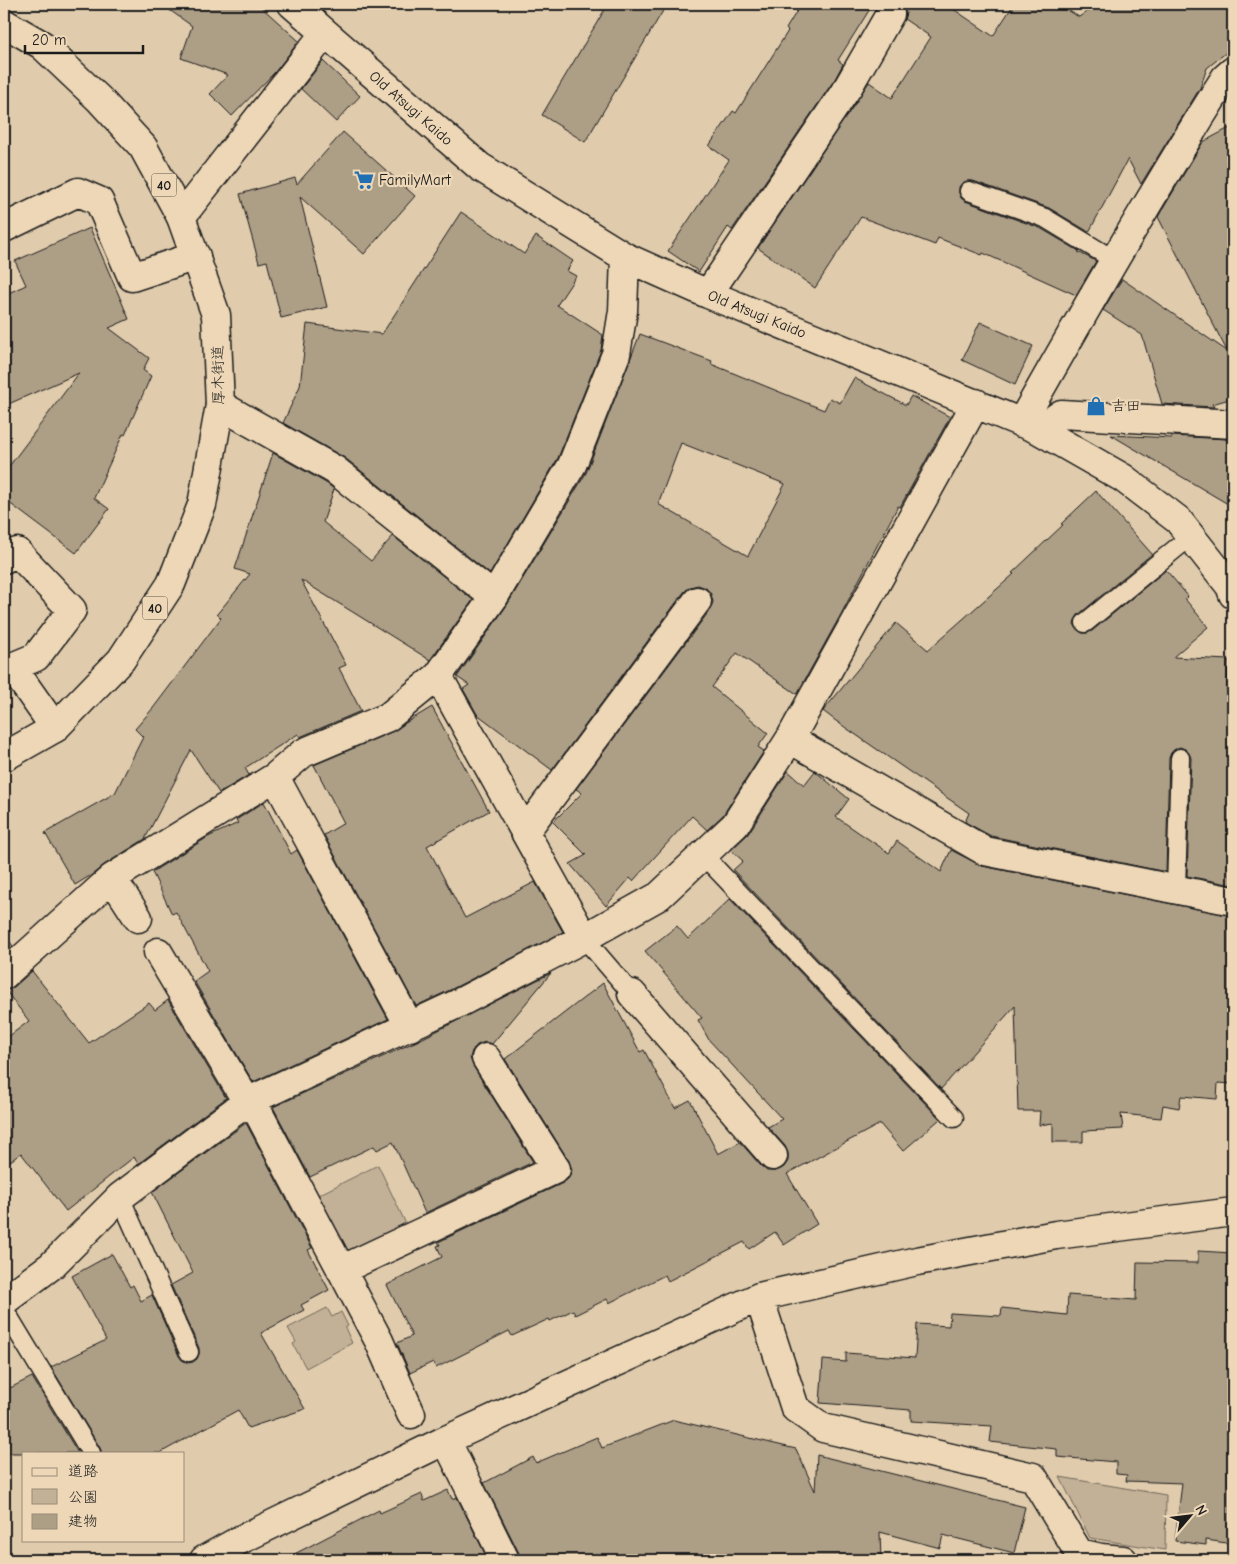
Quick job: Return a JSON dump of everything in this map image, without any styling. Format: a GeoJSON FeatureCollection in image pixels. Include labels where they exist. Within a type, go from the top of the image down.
{"type":"FeatureCollection","features":[{"type":"Feature","properties":{"kind":"street","name":"Old Atsugi Kaido"},"geometry":{"type":"LineString","coordinates":[[292,4],[480,167],[625,257],[708,294],[1030,426],[1123,478],[1178,520],[1232,588]]}},
{"type":"Feature","properties":{"kind":"street"},"geometry":{"type":"LineString","coordinates":[[708,294],[848,88],[890,14]]}},
{"type":"Feature","properties":{"kind":"street","name":"厚木街道"},"geometry":{"type":"LineString","coordinates":[[4,23],[42,45],[99,99],[143,147],[181,217],[216,314],[220,405],[202,505],[170,584],[121,660],[55,728],[4,757]]}},
{"type":"Feature","properties":{"kind":"street"},"geometry":{"type":"LineString","coordinates":[[181,217],[325,34]]}},
{"type":"Feature","properties":{"kind":"street"},"geometry":{"type":"LineString","coordinates":[[1030,426],[1114,260],[1180,149],[1225,78],[1233,71]]}},
{"type":"Feature","properties":{"kind":"street"},"geometry":{"type":"LineString","coordinates":[[4,228],[78,192],[100,201],[132,277],[196,256]]}},
{"type":"Feature","properties":{"kind":"street"},"geometry":{"type":"LineString","coordinates":[[4,975],[112,878],[275,776],[303,753],[388,717],[438,676],[494,597],[572,465],[616,354],[623,312],[625,257]]}},
{"type":"Feature","properties":{"kind":"street"},"geometry":{"type":"LineString","coordinates":[[4,1300],[51,1266],[120,1197],[247,1102],[410,1027],[584,938],[660,896],[735,825],[790,739],[976,404]]}},
{"type":"Feature","properties":{"kind":"street"},"geometry":{"type":"LineString","coordinates":[[220,405],[335,470],[494,597]]}},
{"type":"Feature","properties":{"kind":"street"},"geometry":{"type":"LineString","coordinates":[[1030,426],[1061,414],[1233,424]]}},
{"type":"Feature","properties":{"kind":"street"},"geometry":{"type":"LineString","coordinates":[[4,559],[16,552],[72,610],[36,657],[12,668],[55,728]]}},
{"type":"Feature","properties":{"kind":"street"},"geometry":{"type":"LineString","coordinates":[[525,832],[697,601]]}},
{"type":"Feature","properties":{"kind":"street"},"geometry":{"type":"LineString","coordinates":[[438,676],[584,938]]}},
{"type":"Feature","properties":{"kind":"street"},"geometry":{"type":"LineString","coordinates":[[790,739],[985,850],[1233,901]]}},
{"type":"Feature","properties":{"kind":"street"},"geometry":{"type":"LineString","coordinates":[[275,776],[410,1027]]}},
{"type":"Feature","properties":{"kind":"street"},"geometry":{"type":"LineString","coordinates":[[112,878],[138,918]]}},
{"type":"Feature","properties":{"kind":"street"},"geometry":{"type":"LineString","coordinates":[[158,952],[247,1102],[259,1114],[379,1341],[411,1414]]}},
{"type":"Feature","properties":{"kind":"street"},"geometry":{"type":"LineString","coordinates":[[632,994],[773,1156]]}},
{"type":"Feature","properties":{"kind":"street"},"geometry":{"type":"LineString","coordinates":[[341,1270],[556,1169],[486,1058]]}},
{"type":"Feature","properties":{"kind":"street"},"geometry":{"type":"LineString","coordinates":[[204,1560],[240,1540],[446,1440],[759,1297],[917,1261],[1047,1237],[1233,1212]]}},
{"type":"Feature","properties":{"kind":"street"},"geometry":{"type":"LineString","coordinates":[[759,1297],[795,1408],[823,1428],[1033,1477],[1079,1553],[1123,1560]]}},
{"type":"Feature","properties":{"kind":"street"},"geometry":{"type":"LineString","coordinates":[[446,1440],[505,1560]]}},
{"type":"Feature","properties":{"kind":"lane"},"geometry":{"type":"LineString","coordinates":[[969,191],[1045,218],[1114,260]]}},
{"type":"Feature","properties":{"kind":"lane"},"geometry":{"type":"LineString","coordinates":[[1085,623],[1191,536]]}},
{"type":"Feature","properties":{"kind":"lane"},"geometry":{"type":"LineString","coordinates":[[1176,889],[1180,758]]}},
{"type":"Feature","properties":{"kind":"lane"},"geometry":{"type":"LineString","coordinates":[[702,855],[954,1118]]}},
{"type":"Feature","properties":{"kind":"lane"},"geometry":{"type":"LineString","coordinates":[[584,938],[632,994]]}},
{"type":"Feature","properties":{"kind":"lane"},"geometry":{"type":"LineString","coordinates":[[120,1197],[189,1352]]}},
{"type":"Feature","properties":{"kind":"lane"},"geometry":{"type":"LineString","coordinates":[[4,1309],[90,1452]]}},
{"type":"Feature","properties":{"kind":"green space"},"geometry":{"type":"Polygon","coordinates":[[[378,1165],[407,1226],[344,1259],[312,1198],[378,1165]]]}},
{"type":"Feature","properties":{"kind":"green space"},"geometry":{"type":"Polygon","coordinates":[[[327,1308],[332,1317],[341,1312],[348,1326],[345,1328],[352,1343],[306,1368],[293,1344],[296,1342],[288,1328],[327,1308]]]}},
{"type":"Feature","properties":{"kind":"green space"},"geometry":{"type":"Polygon","coordinates":[[[1060,1477],[1166,1495],[1165,1550],[1090,1538],[1060,1477]]]}},
{"type":"Feature","properties":{"kind":"building"},"geometry":{"type":"Polygon","coordinates":[[[161,4],[258,4],[299,41],[275,72],[232,116],[210,94],[228,75],[181,58],[192,26],[161,4]]]}},
{"type":"Feature","properties":{"kind":"building"},"geometry":{"type":"Polygon","coordinates":[[[608,4],[667,4],[585,142],[542,115],[608,4]]]}},
{"type":"Feature","properties":{"kind":"building"},"geometry":{"type":"Polygon","coordinates":[[[801,4],[873,4],[838,60],[843,64],[835,79],[732,230],[728,227],[699,272],[668,251],[729,160],[709,146],[733,111],[736,113],[788,31],[786,29],[801,4]]]}},
{"type":"Feature","properties":{"kind":"building"},"geometry":{"type":"Polygon","coordinates":[[[901,4],[946,4],[993,36],[1014,4],[1058,4],[1079,17],[1099,4],[1233,4],[1233,47],[1207,68],[1200,88],[1141,184],[1128,159],[1089,232],[1049,208],[973,181],[962,183],[959,187],[961,198],[965,201],[1040,228],[1096,261],[1076,295],[983,253],[982,255],[938,238],[935,245],[861,217],[815,288],[758,248],[869,82],[892,98],[931,37],[904,19],[906,13],[901,4]]]}},
{"type":"Feature","properties":{"kind":"building"},"geometry":{"type":"Polygon","coordinates":[[[323,61],[360,96],[336,122],[301,89],[323,61]]]}},
{"type":"Feature","properties":{"kind":"building"},"geometry":{"type":"Polygon","coordinates":[[[1233,126],[1233,398],[1212,404],[1214,407],[1162,404],[1142,335],[1103,310],[1122,279],[1227,351],[1158,217],[1203,142],[1233,126]]]}},
{"type":"Feature","properties":{"kind":"building"},"geometry":{"type":"Polygon","coordinates":[[[343,132],[415,196],[364,254],[300,197],[327,307],[281,318],[267,261],[259,263],[240,194],[295,178],[297,184],[343,132]]]}},
{"type":"Feature","properties":{"kind":"building"},"geometry":{"type":"Polygon","coordinates":[[[461,212],[524,254],[536,236],[573,261],[567,271],[576,276],[557,305],[603,335],[601,350],[558,458],[490,574],[345,458],[283,423],[300,386],[307,324],[382,334],[461,212]]]}},
{"type":"Feature","properties":{"kind":"building"},"geometry":{"type":"Polygon","coordinates":[[[90,228],[129,319],[109,328],[149,358],[143,370],[151,376],[94,498],[109,509],[76,553],[4,499],[4,473],[79,373],[4,406],[4,295],[26,285],[15,261],[90,228]]]}},
{"type":"Feature","properties":{"kind":"building"},"geometry":{"type":"Polygon","coordinates":[[[980,322],[1033,346],[1015,385],[962,360],[980,322]]]}},
{"type":"Feature","properties":{"kind":"building"},"geometry":{"type":"Polygon","coordinates":[[[640,334],[712,361],[711,364],[824,410],[830,398],[840,403],[854,378],[906,405],[911,396],[950,417],[900,507],[898,506],[797,694],[737,653],[712,687],[768,733],[758,747],[764,751],[723,815],[707,830],[692,816],[633,881],[630,878],[606,906],[570,864],[586,855],[553,822],[582,793],[576,789],[710,610],[713,602],[711,594],[706,588],[698,585],[690,587],[684,592],[552,770],[477,714],[463,689],[469,685],[457,677],[507,605],[586,473],[640,334]],[[681,443],[658,504],[748,556],[785,484],[681,443]]]}},
{"type":"Feature","properties":{"kind":"building"},"geometry":{"type":"Polygon","coordinates":[[[1111,435],[1226,439],[1233,457],[1233,507],[1111,435]]]}},
{"type":"Feature","properties":{"kind":"building"},"geometry":{"type":"Polygon","coordinates":[[[273,453],[334,489],[323,522],[371,561],[393,536],[473,600],[430,660],[301,580],[346,665],[339,668],[361,711],[300,737],[298,734],[245,768],[249,775],[219,793],[191,750],[145,839],[75,885],[45,833],[115,793],[143,737],[135,729],[154,707],[221,618],[217,614],[250,574],[235,569],[273,453]]]}},
{"type":"Feature","properties":{"kind":"building"},"geometry":{"type":"Polygon","coordinates":[[[1096,491],[1152,554],[1078,615],[1074,624],[1077,629],[1082,633],[1092,631],[1166,570],[1188,596],[1185,599],[1208,627],[1173,657],[1228,660],[1227,691],[1233,691],[1233,885],[1187,876],[1191,758],[1185,749],[1180,747],[1175,749],[1169,758],[1166,872],[991,836],[965,822],[969,813],[823,711],[896,623],[928,650],[1014,574],[1012,573],[1096,491]]]}},
{"type":"Feature","properties":{"kind":"building"},"geometry":{"type":"Polygon","coordinates":[[[432,707],[489,811],[427,846],[465,918],[535,882],[563,932],[416,1006],[324,835],[344,823],[314,765],[394,731],[432,707]]]}},
{"type":"Feature","properties":{"kind":"building"},"geometry":{"type":"Polygon","coordinates":[[[788,771],[804,785],[815,771],[849,799],[836,817],[889,853],[897,841],[941,872],[951,850],[982,866],[1233,916],[1233,1084],[1218,1083],[1217,1099],[1181,1096],[1179,1108],[1163,1105],[1161,1118],[1121,1114],[1123,1129],[1083,1131],[1083,1142],[1053,1142],[1053,1123],[1039,1125],[1040,1111],[1018,1111],[1015,1006],[941,1089],[733,870],[743,861],[731,850],[748,834],[788,771]]]}},
{"type":"Feature","properties":{"kind":"building"},"geometry":{"type":"Polygon","coordinates":[[[264,802],[291,854],[297,850],[388,1019],[253,1082],[194,981],[208,971],[176,912],[172,914],[152,872],[208,837],[238,823],[236,820],[264,802]]]}},
{"type":"Feature","properties":{"kind":"building"},"geometry":{"type":"Polygon","coordinates":[[[730,899],[940,1119],[903,1151],[880,1124],[787,1174],[817,1224],[784,1245],[775,1232],[749,1249],[744,1242],[668,1281],[665,1275],[609,1303],[607,1299],[575,1315],[573,1310],[512,1336],[509,1331],[436,1368],[433,1362],[410,1373],[397,1343],[412,1336],[387,1285],[442,1257],[437,1246],[440,1245],[438,1242],[563,1183],[569,1178],[572,1170],[569,1161],[505,1059],[603,983],[640,1052],[644,1050],[675,1108],[690,1100],[718,1154],[740,1142],[767,1171],[776,1171],[784,1167],[788,1161],[788,1153],[785,1146],[768,1127],[782,1119],[709,1040],[698,1020],[702,1018],[645,951],[677,926],[688,939],[730,899]]]}},
{"type":"Feature","properties":{"kind":"building"},"geometry":{"type":"Polygon","coordinates":[[[4,934],[13,946],[4,954],[4,934]]]}},
{"type":"Feature","properties":{"kind":"building"},"geometry":{"type":"Polygon","coordinates":[[[32,971],[89,1043],[149,1003],[155,1010],[168,1000],[226,1098],[138,1164],[134,1157],[66,1211],[21,1153],[4,1166],[4,1040],[29,1021],[5,990],[14,987],[32,971]]]}},
{"type":"Feature","properties":{"kind":"building"},"geometry":{"type":"Polygon","coordinates":[[[551,973],[492,1044],[485,1042],[477,1045],[472,1051],[470,1058],[473,1066],[533,1162],[425,1213],[393,1142],[377,1150],[374,1146],[310,1177],[273,1107],[417,1041],[551,973]]]}},
{"type":"Feature","properties":{"kind":"building"},"geometry":{"type":"Polygon","coordinates":[[[246,1123],[312,1248],[308,1250],[329,1290],[301,1305],[304,1310],[261,1333],[305,1409],[248,1428],[238,1410],[162,1452],[102,1452],[51,1367],[106,1340],[72,1276],[112,1254],[130,1287],[133,1285],[141,1301],[152,1295],[182,1360],[188,1363],[193,1362],[199,1354],[199,1348],[171,1285],[193,1273],[152,1192],[246,1123]]]}},
{"type":"Feature","properties":{"kind":"building"},"geometry":{"type":"Polygon","coordinates":[[[1198,1251],[1233,1253],[1233,1544],[1206,1540],[1206,1545],[1175,1541],[1182,1483],[1126,1481],[1127,1475],[1116,1474],[1116,1462],[1057,1457],[1057,1449],[990,1442],[992,1426],[911,1421],[911,1410],[820,1403],[823,1360],[846,1362],[846,1353],[915,1358],[917,1324],[949,1326],[950,1313],[1001,1316],[1002,1308],[1067,1315],[1068,1295],[1136,1300],[1137,1262],[1198,1263],[1198,1251]]]}},
{"type":"Feature","properties":{"kind":"building"},"geometry":{"type":"Polygon","coordinates":[[[32,1377],[77,1452],[4,1453],[4,1391],[32,1377]]]}},
{"type":"Feature","properties":{"kind":"building"},"geometry":{"type":"Polygon","coordinates":[[[674,1420],[796,1449],[815,1491],[817,1455],[1025,1507],[1014,1553],[943,1535],[940,1548],[880,1532],[881,1560],[520,1560],[519,1553],[484,1483],[533,1457],[536,1463],[597,1437],[602,1448],[674,1420]]]}},
{"type":"Feature","properties":{"kind":"building"},"geometry":{"type":"Polygon","coordinates":[[[448,1490],[452,1499],[457,1497],[488,1560],[283,1560],[379,1510],[380,1513],[422,1494],[424,1501],[448,1490]]]}},
{"type":"Feature","properties":{"kind":"place","name":"FamilyMart"},"geometry":{"type":"Point","coordinates":[364,180]}},
{"type":"Feature","properties":{"kind":"place","name":"吉田"},"geometry":{"type":"Point","coordinates":[1096,406]}}]}
